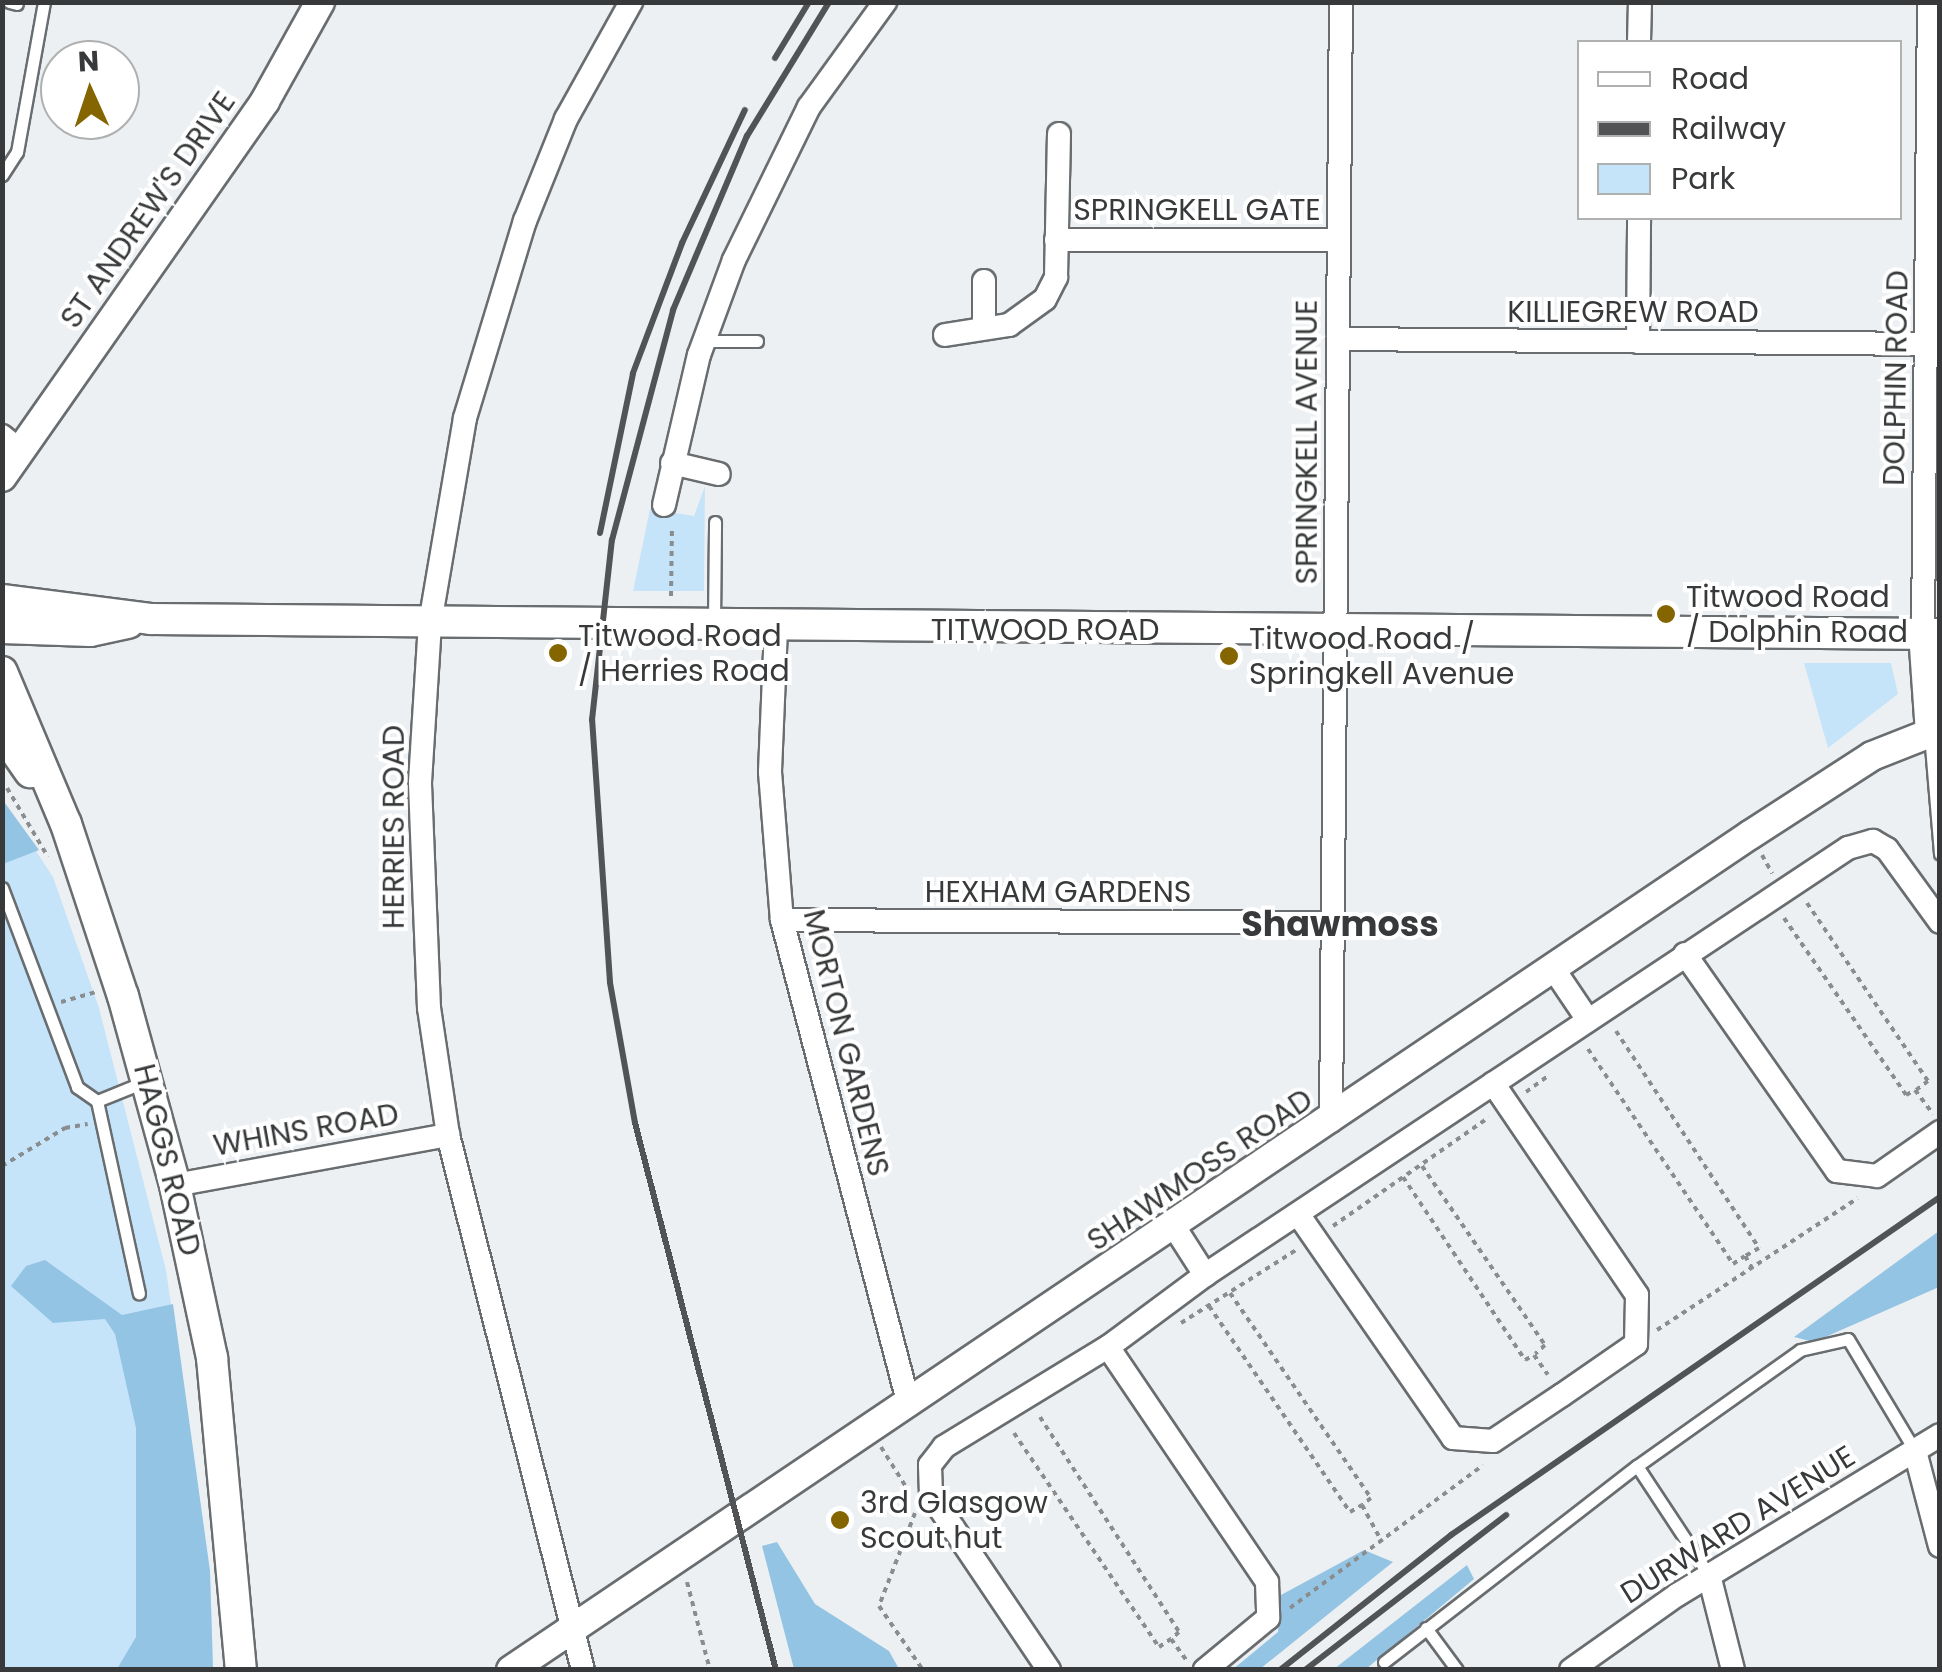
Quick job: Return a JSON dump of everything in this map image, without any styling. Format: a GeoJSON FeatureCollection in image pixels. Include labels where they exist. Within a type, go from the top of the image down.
{"type":"FeatureCollection","features":[{"type":"Feature","properties":{"kind":"main road","name":"TITWOOD ROAD"},"geometry":{"type":"LineString","coordinates":[[2,600],[151,619],[430,624],[1931,634]]}},
{"type":"Feature","properties":{"kind":"main road","name":"TITWOOD ROAD"},"geometry":{"type":"LineString","coordinates":[[2,628],[90,631],[151,619]]}},
{"type":"Feature","properties":{"kind":"main road","name":"HAGGS ROAD"},"geometry":{"type":"LineString","coordinates":[[2,672],[66,824],[104,990],[148,1080],[174,1184],[214,1374],[241,1670]]}},
{"type":"Feature","properties":{"kind":"main road"},"geometry":{"type":"LineString","coordinates":[[2,732],[66,824]]}},
{"type":"Feature","properties":{"kind":"street","name":"ST ANDREW'S DRIVE"},"geometry":{"type":"LineString","coordinates":[[2,476],[8,450],[266,100],[320,2]]}},
{"type":"Feature","properties":{"kind":"street","name":"HERRIES ROAD"},"geometry":{"type":"LineString","coordinates":[[583,1670],[448,1135],[429,1008],[419,859],[430,624],[464,418],[493,313],[566,119],[630,2]]}},
{"type":"Feature","properties":{"kind":"street"},"geometry":{"type":"LineString","coordinates":[[664,505],[704,340],[782,157],[834,67],[886,2]]}},
{"type":"Feature","properties":{"kind":"street","name":"SPRINGKELL AVENUE"},"geometry":{"type":"LineString","coordinates":[[1330,1121],[1340,2]]}},
{"type":"Feature","properties":{"kind":"street"},"geometry":{"type":"LineString","coordinates":[[1640,2],[1640,40]]}},
{"type":"Feature","properties":{"kind":"street","name":"DOLPHIN ROAD"},"geometry":{"type":"LineString","coordinates":[[1929,2],[1934,344],[1931,634]]}},
{"type":"Feature","properties":{"kind":"street","name":"SPRINGKELL GATE"},"geometry":{"type":"LineString","coordinates":[[945,334],[984,324],[1009,324],[1044,299],[1056,277],[1059,134]]}},
{"type":"Feature","properties":{"kind":"street"},"geometry":{"type":"LineString","coordinates":[[1638,220],[1638,342]]}},
{"type":"Feature","properties":{"kind":"street","name":"SPRINGKELL GATE"},"geometry":{"type":"LineString","coordinates":[[1056,240],[1338,240]]}},
{"type":"Feature","properties":{"kind":"street"},"geometry":{"type":"LineString","coordinates":[[984,280],[984,324]]}},
{"type":"Feature","properties":{"kind":"street","name":"KILLIEGREW ROAD"},"geometry":{"type":"LineString","coordinates":[[1338,339],[1934,344]]}},
{"type":"Feature","properties":{"kind":"street"},"geometry":{"type":"LineString","coordinates":[[672,463],[719,474]]}},
{"type":"Feature","properties":{"kind":"street","name":"MORTON GARDENS"},"geometry":{"type":"LineString","coordinates":[[776,628],[770,772],[782,920],[909,1404]]}},
{"type":"Feature","properties":{"kind":"street"},"geometry":{"type":"LineString","coordinates":[[1931,634],[1935,732]]}},
{"type":"Feature","properties":{"kind":"street","name":"SHAWMOSS ROAD"},"geometry":{"type":"LineString","coordinates":[[511,1670],[1175,1228],[1872,756],[1935,732]]}},
{"type":"Feature","properties":{"kind":"street"},"geometry":{"type":"LineString","coordinates":[[1049,1670],[924,1500],[930,1465],[944,1447],[1108,1346],[1205,1275],[1848,848],[1873,841],[1887,848],[1940,922]]}},
{"type":"Feature","properties":{"kind":"street","name":"HEXHAM GARDENS"},"geometry":{"type":"LineString","coordinates":[[782,920],[1334,923]]}},
{"type":"Feature","properties":{"kind":"street"},"geometry":{"type":"LineString","coordinates":[[1685,954],[1826,1162],[1854,1176],[1877,1176],[1940,1132]]}},
{"type":"Feature","properties":{"kind":"street"},"geometry":{"type":"LineString","coordinates":[[1555,971],[1588,1020]]}},
{"type":"Feature","properties":{"kind":"street"},"geometry":{"type":"LineString","coordinates":[[1298,1214],[1446,1433],[1493,1441],[1562,1395],[1636,1344],[1637,1296],[1494,1083]]}},
{"type":"Feature","properties":{"kind":"street","name":"WHINS ROAD"},"geometry":{"type":"LineString","coordinates":[[174,1184],[448,1135]]}},
{"type":"Feature","properties":{"kind":"street"},"geometry":{"type":"LineString","coordinates":[[1175,1228],[1205,1275]]}},
{"type":"Feature","properties":{"kind":"street"},"geometry":{"type":"LineString","coordinates":[[1108,1346],[1262,1568],[1268,1618],[1205,1670]]}},
{"type":"Feature","properties":{"kind":"street","name":"DURWARD AVENUE"},"geometry":{"type":"LineString","coordinates":[[1571,1670],[1602,1659],[1708,1576],[1940,1436]]}},
{"type":"Feature","properties":{"kind":"street"},"geometry":{"type":"LineString","coordinates":[[1915,1451],[1940,1546]]}},
{"type":"Feature","properties":{"kind":"street"},"geometry":{"type":"LineString","coordinates":[[1708,1576],[1733,1670]]}},
{"type":"Feature","properties":{"kind":"lane"},"geometry":{"type":"LineString","coordinates":[[2,175],[17,152],[44,2]]}},
{"type":"Feature","properties":{"kind":"lane"},"geometry":{"type":"LineString","coordinates":[[704,340],[757,341]]}},
{"type":"Feature","properties":{"kind":"lane"},"geometry":{"type":"LineString","coordinates":[[714,627],[716,522]]}},
{"type":"Feature","properties":{"kind":"lane"},"geometry":{"type":"LineString","coordinates":[[1935,732],[1940,854]]}},
{"type":"Feature","properties":{"kind":"lane"},"geometry":{"type":"LineString","coordinates":[[2,888],[77,1087],[97,1101]]}},
{"type":"Feature","properties":{"kind":"lane"},"geometry":{"type":"LineString","coordinates":[[97,1101],[148,1080]]}},
{"type":"Feature","properties":{"kind":"lane"},"geometry":{"type":"LineString","coordinates":[[97,1101],[97,1124],[139,1293]]}},
{"type":"Feature","properties":{"kind":"lane"},"geometry":{"type":"LineString","coordinates":[[1384,1662],[1638,1466],[1800,1350],[1848,1340],[1915,1451]]}},
{"type":"Feature","properties":{"kind":"lane"},"geometry":{"type":"LineString","coordinates":[[1638,1466],[1708,1576]]}},
{"type":"Feature","properties":{"kind":"lane"},"geometry":{"type":"LineString","coordinates":[[1426,1628],[1458,1670]]}},
{"type":"Feature","properties":{"kind":"path"},"geometry":{"type":"LineString","coordinates":[[664,505],[672,511],[670,626]]}},
{"type":"Feature","properties":{"kind":"path"},"geometry":{"type":"LineString","coordinates":[[2,779],[51,863]]}},
{"type":"Feature","properties":{"kind":"path"},"geometry":{"type":"LineString","coordinates":[[1784,918],[1906,1095],[1915,1090],[1928,1081],[1807,903]]}},
{"type":"Feature","properties":{"kind":"path"},"geometry":{"type":"LineString","coordinates":[[47,1006],[104,990]]}},
{"type":"Feature","properties":{"kind":"path"},"geometry":{"type":"LineString","coordinates":[[1588,1049],[1733,1264],[1759,1248],[1616,1031]]}},
{"type":"Feature","properties":{"kind":"path"},"geometry":{"type":"LineString","coordinates":[[1915,1090],[1940,1123]]}},
{"type":"Feature","properties":{"kind":"path"},"geometry":{"type":"LineString","coordinates":[[1166,1333],[1314,1239],[1507,1104]]}},
{"type":"Feature","properties":{"kind":"path"},"geometry":{"type":"LineString","coordinates":[[2,1166],[65,1128],[97,1124]]}},
{"type":"Feature","properties":{"kind":"path"},"geometry":{"type":"LineString","coordinates":[[1403,1177],[1525,1360],[1534,1355],[1544,1345],[1422,1166]]}},
{"type":"Feature","properties":{"kind":"path"},"geometry":{"type":"LineString","coordinates":[[1636,1344],[1857,1198],[1877,1176]]}},
{"type":"Feature","properties":{"kind":"path"},"geometry":{"type":"LineString","coordinates":[[1745,1256],[1752,1268]]}},
{"type":"Feature","properties":{"kind":"path"},"geometry":{"type":"LineString","coordinates":[[1209,1306],[1350,1512],[1362,1505],[1371,1498],[1230,1293]]}},
{"type":"Feature","properties":{"kind":"path"},"geometry":{"type":"LineString","coordinates":[[1534,1355],[1562,1395]]}},
{"type":"Feature","properties":{"kind":"path"},"geometry":{"type":"LineString","coordinates":[[1001,1441],[1016,1432],[1159,1647],[1178,1632],[1036,1419],[1053,1408]]}},
{"type":"Feature","properties":{"kind":"path"},"geometry":{"type":"LineString","coordinates":[[872,1430],[924,1500],[879,1606],[923,1670]]}},
{"type":"Feature","properties":{"kind":"path"},"geometry":{"type":"LineString","coordinates":[[1268,1618],[1382,1542],[1485,1463],[1493,1441]]}},
{"type":"Feature","properties":{"kind":"path"},"geometry":{"type":"LineString","coordinates":[[1362,1505],[1382,1542]]}},
{"type":"Feature","properties":{"kind":"path"},"geometry":{"type":"LineString","coordinates":[[680,1556],[710,1670]]}},
{"type":"Feature","properties":{"kind":"path"},"geometry":{"type":"LineString","coordinates":[[1170,1639],[1194,1670]]}},
{"type":"Feature","properties":{"kind":"green space"},"geometry":{"type":"Polygon","coordinates":[[[705,486],[704,591],[633,591],[650,509],[694,516],[705,486]]]}},
{"type":"Feature","properties":{"kind":"green space"},"geometry":{"type":"Polygon","coordinates":[[[1804,663],[1891,663],[1898,694],[1828,748],[1804,663]]]}},
{"type":"Feature","properties":{"kind":"green space"},"geometry":{"type":"Polygon","coordinates":[[[2,799],[53,877],[99,1008],[166,1270],[210,1571],[213,1669],[3,1669],[2,799]]]}},
{"type":"Feature","properties":{"kind":"shaded area"},"geometry":{"type":"Polygon","coordinates":[[[2,799],[39,850],[3,864],[2,864],[2,799]]]}},
{"type":"Feature","properties":{"kind":"shaded area"},"geometry":{"type":"Polygon","coordinates":[[[1939,1231],[1939,1287],[1814,1342],[1794,1337],[1939,1231]]]}},
{"type":"Feature","properties":{"kind":"shaded area"},"geometry":{"type":"Polygon","coordinates":[[[45,1260],[122,1315],[173,1304],[210,1571],[213,1669],[117,1669],[136,1637],[136,1428],[115,1334],[105,1319],[53,1323],[11,1286],[26,1266],[45,1260]]]}},
{"type":"Feature","properties":{"kind":"shaded area"},"geometry":{"type":"Polygon","coordinates":[[[777,1542],[815,1604],[889,1651],[899,1669],[794,1669],[762,1546],[777,1542]]]}},
{"type":"Feature","properties":{"kind":"shaded area"},"geometry":{"type":"Polygon","coordinates":[[[1364,1550],[1393,1562],[1260,1669],[1232,1670],[1278,1632],[1281,1595],[1364,1550]]]}},
{"type":"Feature","properties":{"kind":"shaded area"},"geometry":{"type":"Polygon","coordinates":[[[1467,1565],[1474,1579],[1366,1669],[1334,1669],[1467,1565]]]}},
{"type":"Feature","properties":{"kind":"railway"},"geometry":{"type":"LineString","coordinates":[[775,58],[809,2]]}},
{"type":"Feature","properties":{"kind":"railway"},"geometry":{"type":"LineString","coordinates":[[776,1670],[635,1123],[610,982],[592,720],[612,540],[673,310],[747,136],[829,2]]}},
{"type":"Feature","properties":{"kind":"railway"},"geometry":{"type":"LineString","coordinates":[[600,533],[633,373],[682,243],[745,110]]}},
{"type":"Feature","properties":{"kind":"railway"},"geometry":{"type":"LineString","coordinates":[[1280,1670],[1451,1535],[1940,1197]]}},
{"type":"Feature","properties":{"kind":"railway"},"geometry":{"type":"LineString","coordinates":[[1305,1670],[1506,1515]]}},
{"type":"Feature","properties":{"kind":"place","name":"Titwood Road / Dolphin Road"},"geometry":{"type":"Point","coordinates":[1666,614]}},
{"type":"Feature","properties":{"kind":"place","name":"Titwood Road / Herries Road"},"geometry":{"type":"Point","coordinates":[558,653]}},
{"type":"Feature","properties":{"kind":"place","name":"Titwood Road / Springkell Avenue"},"geometry":{"type":"Point","coordinates":[1229,656]}},
{"type":"Feature","properties":{"kind":"place","name":"3rd Glasgow Scout hut"},"geometry":{"type":"Point","coordinates":[840,1520]}},
{"type":"Feature","properties":{"kind":"district","name":"Shawmoss"},"geometry":{"type":"Point","coordinates":[1340,924]}}]}
